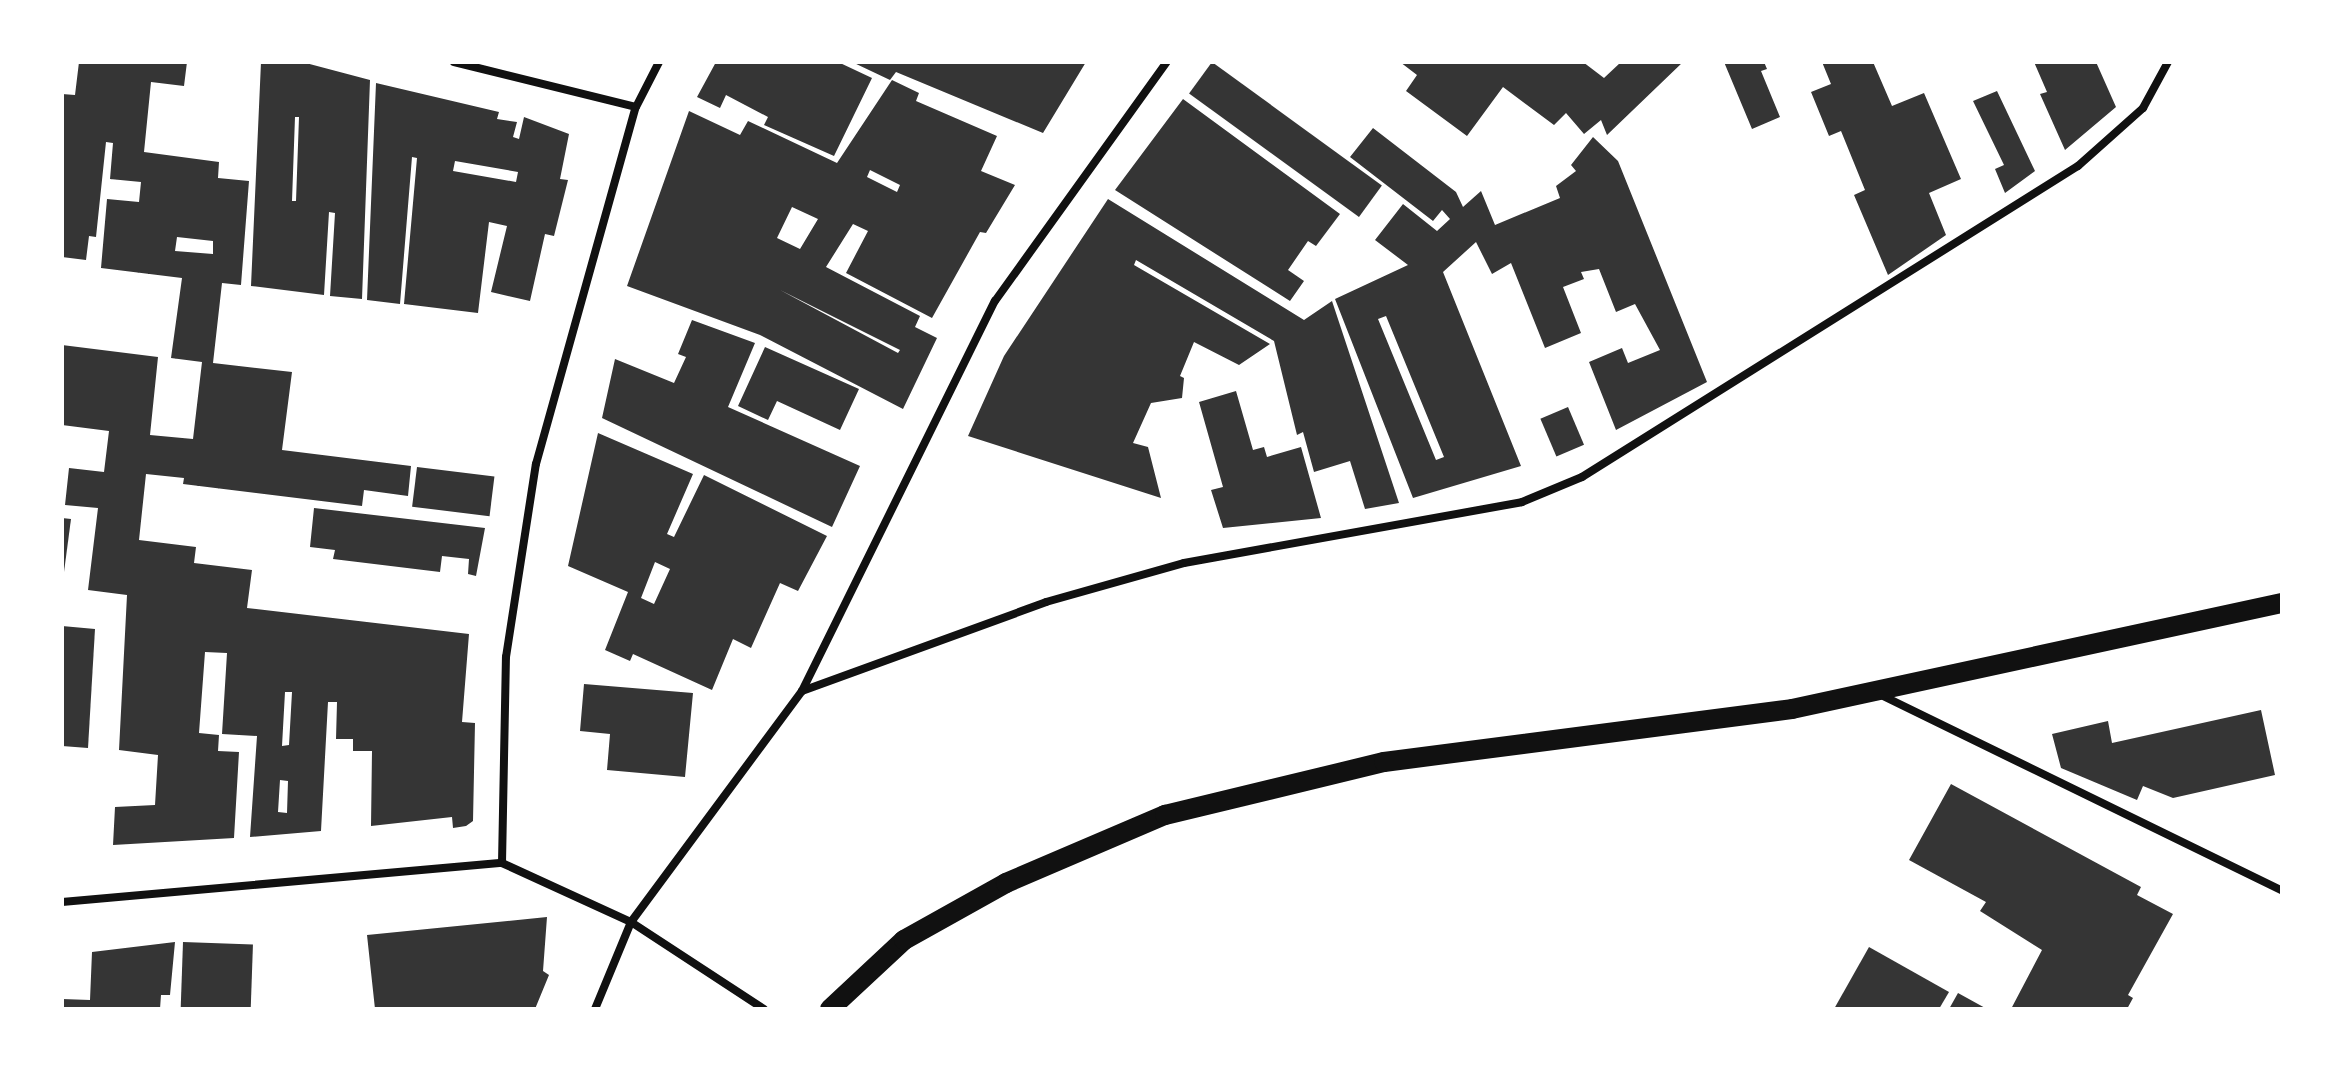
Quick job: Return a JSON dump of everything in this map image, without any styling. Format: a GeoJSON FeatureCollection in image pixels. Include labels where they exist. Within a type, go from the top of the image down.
{"type":"FeatureCollection","features":[{"type":"Feature","properties":{"kind":"main road"},"geometry":{"type":"LineString","coordinates":[[830,1009],[904,940],[1006,883],[1165,815],[1384,762],[1792,709],[2282,603]]}},
{"type":"Feature","properties":{"kind":"street"},"geometry":{"type":"LineString","coordinates":[[454,62],[636,107]]}},
{"type":"Feature","properties":{"kind":"street"},"geometry":{"type":"LineString","coordinates":[[502,863],[506,657],[536,464],[636,107],[659,62]]}},
{"type":"Feature","properties":{"kind":"street"},"geometry":{"type":"LineString","coordinates":[[595,1009],[631,922],[802,691],[995,301],[1167,62]]}},
{"type":"Feature","properties":{"kind":"street"},"geometry":{"type":"LineString","coordinates":[[802,691],[1046,602],[1184,563],[1522,502],[1582,477],[2078,166],[2143,108],[2168,62]]}},
{"type":"Feature","properties":{"kind":"street"},"geometry":{"type":"LineString","coordinates":[[1876,693],[2282,891]]}},
{"type":"Feature","properties":{"kind":"street"},"geometry":{"type":"LineString","coordinates":[[62,902],[502,863],[631,922],[764,1009]]}},
{"type":"Feature","properties":{"kind":"building"},"geometry":{"type":"Polygon","coordinates":[[[79,62],[187,62],[184,86],[151,82],[144,152],[219,162],[218,178],[249,181],[241,285],[222,283],[213,363],[292,372],[282,450],[411,466],[408,496],[364,490],[362,506],[183,484],[184,478],[146,474],[139,540],[196,547],[194,563],[252,570],[247,608],[469,634],[462,722],[475,723],[473,821],[466,826],[453,828],[452,817],[371,826],[372,751],[353,751],[353,739],[336,739],[337,702],[328,702],[321,831],[250,837],[257,736],[222,734],[227,653],[205,652],[199,733],[219,735],[218,751],[239,752],[234,838],[113,845],[115,807],[155,805],[158,755],[119,750],[127,595],[88,590],[98,508],[65,505],[69,468],[104,472],[109,431],[62,425],[62,345],[158,357],[150,435],[193,439],[202,362],[171,358],[182,278],[101,268],[107,199],[139,202],[141,182],[110,179],[113,143],[106,142],[96,237],[89,236],[86,260],[62,257],[62,94],[75,95],[79,62]],[[177,237],[175,251],[213,254],[213,241],[177,237]],[[285,692],[282,746],[289,745],[292,692],[285,692]],[[280,780],[278,812],[287,813],[288,781],[280,780]]]}},
{"type":"Feature","properties":{"kind":"building"},"geometry":{"type":"Polygon","coordinates":[[[261,62],[302,62],[370,80],[362,299],[330,296],[335,213],[329,212],[324,295],[251,286],[261,62]],[[295,117],[292,201],[296,201],[299,117],[295,117]]]}},
{"type":"Feature","properties":{"kind":"building"},"geometry":{"type":"Polygon","coordinates":[[[716,62],[838,62],[872,78],[834,156],[764,125],[768,117],[726,95],[720,108],[697,97],[716,62]]]}},
{"type":"Feature","properties":{"kind":"building"},"geometry":{"type":"Polygon","coordinates":[[[852,62],[1086,62],[1043,133],[896,72],[890,80],[852,62]]]}},
{"type":"Feature","properties":{"kind":"building"},"geometry":{"type":"Polygon","coordinates":[[[1212,62],[1382,185],[1359,217],[1189,94],[1212,62]]]}},
{"type":"Feature","properties":{"kind":"building"},"geometry":{"type":"Polygon","coordinates":[[[1400,62],[1583,62],[1604,78],[1621,62],[1683,62],[1607,135],[1601,120],[1584,134],[1566,113],[1554,125],[1503,87],[1467,136],[1406,91],[1417,75],[1400,62]]]}},
{"type":"Feature","properties":{"kind":"building"},"geometry":{"type":"Polygon","coordinates":[[[1724,62],[1764,62],[1767,69],[1761,71],[1780,117],[1752,129],[1724,62]]]}},
{"type":"Feature","properties":{"kind":"building"},"geometry":{"type":"Polygon","coordinates":[[[1822,62],[1873,62],[1892,106],[1924,93],[1961,179],[1929,193],[1946,235],[1888,275],[1854,195],[1865,190],[1841,131],[1829,136],[1811,92],[1831,84],[1822,62]]]}},
{"type":"Feature","properties":{"kind":"building"},"geometry":{"type":"Polygon","coordinates":[[[2034,62],[2096,62],[2116,107],[2065,150],[2040,94],[2047,92],[2034,62]]]}},
{"type":"Feature","properties":{"kind":"building"},"geometry":{"type":"Polygon","coordinates":[[[892,80],[919,93],[916,101],[997,136],[981,171],[1015,185],[986,233],[980,232],[932,318],[846,273],[868,231],[853,224],[826,267],[920,316],[915,327],[937,338],[903,409],[760,335],[627,286],[689,111],[740,135],[748,121],[837,163],[892,80]],[[870,170],[867,177],[897,192],[900,185],[870,170]],[[792,207],[777,238],[800,249],[818,219],[792,207]],[[780,290],[898,353],[900,350],[780,290]]]}},
{"type":"Feature","properties":{"kind":"building"},"geometry":{"type":"Polygon","coordinates":[[[376,83],[499,112],[497,119],[517,122],[513,137],[519,139],[524,117],[569,134],[560,179],[568,180],[554,236],[545,234],[530,301],[491,292],[507,226],[489,222],[478,313],[404,304],[417,158],[412,157],[400,304],[367,300],[376,83]],[[455,161],[453,171],[516,182],[518,172],[455,161]]]}},
{"type":"Feature","properties":{"kind":"building"},"geometry":{"type":"Polygon","coordinates":[[[1997,91],[2035,171],[2005,193],[1995,169],[2004,165],[1973,101],[1997,91]]]}},
{"type":"Feature","properties":{"kind":"building"},"geometry":{"type":"Polygon","coordinates":[[[1183,99],[1340,214],[1316,246],[1308,241],[1288,270],[1304,281],[1290,301],[1115,190],[1183,99]]]}},
{"type":"Feature","properties":{"kind":"building"},"geometry":{"type":"Polygon","coordinates":[[[1373,128],[1456,192],[1463,207],[1481,191],[1495,225],[1560,198],[1556,186],[1576,171],[1571,165],[1593,137],[1618,161],[1707,382],[1616,430],[1589,362],[1622,348],[1628,363],[1660,350],[1635,304],[1616,312],[1599,269],[1581,272],[1584,279],[1563,287],[1581,333],[1545,348],[1511,263],[1492,274],[1476,242],[1443,272],[1521,466],[1413,498],[1335,299],[1408,265],[1375,240],[1403,204],[1437,231],[1450,219],[1442,210],[1433,221],[1350,157],[1373,128]],[[1386,316],[1378,319],[1436,460],[1444,457],[1386,316]]]}},
{"type":"Feature","properties":{"kind":"building"},"geometry":{"type":"Polygon","coordinates":[[[1108,199],[1304,320],[1332,301],[1399,503],[1365,509],[1350,461],[1314,472],[1303,432],[1297,435],[1274,341],[1136,260],[1134,265],[1270,344],[1239,365],[1194,342],[1180,376],[1184,378],[1182,398],[1151,403],[1133,443],[1148,447],[1161,498],[968,436],[1004,356],[1108,199]]]}},
{"type":"Feature","properties":{"kind":"building"},"geometry":{"type":"Polygon","coordinates":[[[692,320],[755,343],[728,407],[860,466],[832,527],[602,418],[615,359],[674,383],[686,357],[678,354],[692,320]]]}},
{"type":"Feature","properties":{"kind":"building"},"geometry":{"type":"Polygon","coordinates":[[[765,347],[859,389],[840,430],[777,401],[768,420],[738,406],[765,347]]]}},
{"type":"Feature","properties":{"kind":"building"},"geometry":{"type":"Polygon","coordinates":[[[1236,391],[1253,450],[1264,447],[1267,457],[1301,447],[1321,518],[1223,528],[1211,490],[1223,487],[1199,402],[1236,391]]]}},
{"type":"Feature","properties":{"kind":"building"},"geometry":{"type":"Polygon","coordinates":[[[1568,407],[1584,445],[1556,456],[1540,419],[1568,407]]]}},
{"type":"Feature","properties":{"kind":"building"},"geometry":{"type":"Polygon","coordinates":[[[598,433],[693,474],[667,534],[674,537],[704,475],[827,536],[798,591],[780,583],[751,648],[733,639],[712,690],[633,654],[630,661],[605,650],[628,592],[568,566],[598,433]],[[655,562],[641,598],[654,604],[670,569],[655,562]]]}},
{"type":"Feature","properties":{"kind":"building"},"geometry":{"type":"Polygon","coordinates":[[[417,467],[494,477],[490,516],[412,507],[417,467]]]}},
{"type":"Feature","properties":{"kind":"building"},"geometry":{"type":"Polygon","coordinates":[[[314,508],[485,528],[476,576],[468,574],[469,559],[442,556],[440,572],[333,559],[335,550],[310,547],[314,508]]]}},
{"type":"Feature","properties":{"kind":"building"},"geometry":{"type":"Polygon","coordinates":[[[62,518],[71,519],[64,572],[62,572],[62,518]]]}},
{"type":"Feature","properties":{"kind":"building"},"geometry":{"type":"Polygon","coordinates":[[[62,626],[95,629],[88,748],[62,746],[62,626]]]}},
{"type":"Feature","properties":{"kind":"building"},"geometry":{"type":"Polygon","coordinates":[[[584,684],[693,693],[685,777],[607,770],[610,734],[580,731],[584,684]]]}},
{"type":"Feature","properties":{"kind":"building"},"geometry":{"type":"Polygon","coordinates":[[[2261,710],[2275,775],[2173,798],[2143,786],[2137,800],[2061,768],[2052,734],[2108,721],[2112,743],[2261,710]]]}},
{"type":"Feature","properties":{"kind":"building"},"geometry":{"type":"Polygon","coordinates":[[[1951,784],[2141,887],[2137,895],[2173,914],[2128,995],[2133,998],[2127,1009],[2011,1009],[2042,950],[1980,911],[1986,902],[1909,860],[1951,784]]]}},
{"type":"Feature","properties":{"kind":"building"},"geometry":{"type":"Polygon","coordinates":[[[547,917],[543,971],[549,975],[535,1009],[375,1009],[367,935],[547,917]]]}},
{"type":"Feature","properties":{"kind":"building"},"geometry":{"type":"Polygon","coordinates":[[[175,942],[170,995],[161,995],[160,1009],[62,1009],[62,999],[90,1000],[92,952],[175,942]]]}},
{"type":"Feature","properties":{"kind":"building"},"geometry":{"type":"Polygon","coordinates":[[[183,942],[253,944],[251,1009],[181,1009],[183,942]]]}},
{"type":"Feature","properties":{"kind":"building"},"geometry":{"type":"Polygon","coordinates":[[[1869,947],[1949,992],[1939,1009],[1834,1009],[1869,947]]]}},
{"type":"Feature","properties":{"kind":"building"},"geometry":{"type":"Polygon","coordinates":[[[1958,993],[1987,1009],[1949,1009],[1958,993]]]}}]}
